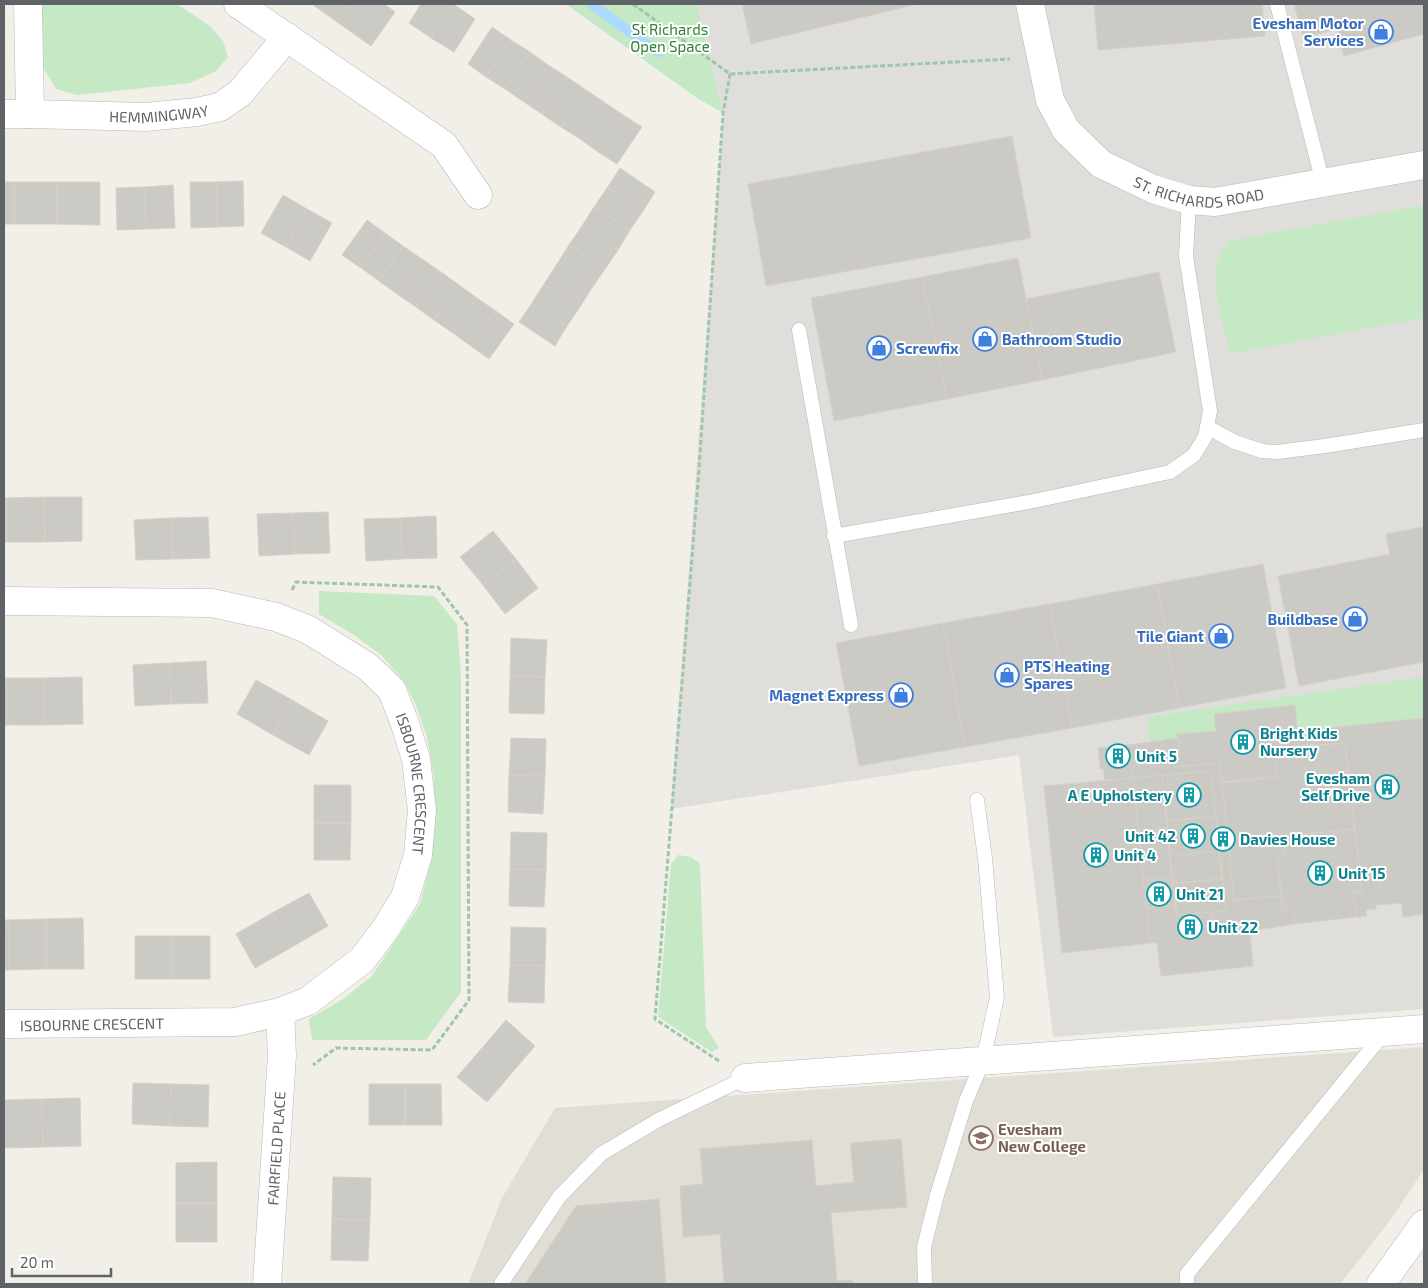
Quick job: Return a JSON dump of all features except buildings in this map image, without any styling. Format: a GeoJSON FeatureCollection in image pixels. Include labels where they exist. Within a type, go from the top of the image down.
{"type":"FeatureCollection","features":[{"type":"Feature","properties":{"kind":"street","name":"HEMMINGWAY"},"geometry":{"type":"LineString","coordinates":[[28,4],[17,114],[146,118],[197,112],[220,107],[240,93],[287,37]]}},
{"type":"Feature","properties":{"kind":"street"},"geometry":{"type":"LineString","coordinates":[[238,4],[444,145],[478,195]]}},
{"type":"Feature","properties":{"kind":"street","name":"ST. RICHARDS ROAD"},"geometry":{"type":"LineString","coordinates":[[1030,4],[1050,100],[1066,130],[1101,164],[1153,189],[1189,200],[1215,202],[1424,165]]}},
{"type":"Feature","properties":{"kind":"street","name":"ISBOURNE CRESCENT"},"geometry":{"type":"LineString","coordinates":[[4,602],[212,603],[276,617],[309,630],[368,667],[392,690],[416,759],[422,810],[418,855],[405,897],[384,931],[362,960],[308,1001],[280,1012],[235,1022],[4,1024]]}},
{"type":"Feature","properties":{"kind":"street","name":"FAIRFIELD PLACE"},"geometry":{"type":"LineString","coordinates":[[267,1284],[282,1055],[280,1012]]}},
{"type":"Feature","properties":{"kind":"street"},"geometry":{"type":"LineString","coordinates":[[745,1078],[1424,1029]]}},
{"type":"Feature","properties":{"kind":"street"},"geometry":{"type":"LineString","coordinates":[[1391,1281],[1424,1224]]}},
{"type":"Feature","properties":{"kind":"lane"},"geometry":{"type":"LineString","coordinates":[[1278,4],[1323,183]]}},
{"type":"Feature","properties":{"kind":"lane"},"geometry":{"type":"LineString","coordinates":[[834,536],[1029,502],[1170,472],[1194,455],[1205,437],[1210,412],[1186,256],[1189,200]]}},
{"type":"Feature","properties":{"kind":"lane"},"geometry":{"type":"LineString","coordinates":[[800,330],[834,536],[851,625]]}},
{"type":"Feature","properties":{"kind":"lane"},"geometry":{"type":"LineString","coordinates":[[1207,427],[1235,442],[1262,451],[1277,452],[1424,430]]}},
{"type":"Feature","properties":{"kind":"lane"},"geometry":{"type":"LineString","coordinates":[[925,1283],[924,1247],[937,1195],[966,1101],[983,1061],[997,997],[986,868],[977,800]]}},
{"type":"Feature","properties":{"kind":"lane"},"geometry":{"type":"LineString","coordinates":[[1187,1284],[1187,1274],[1385,1032]]}},
{"type":"Feature","properties":{"kind":"lane"},"geometry":{"type":"LineString","coordinates":[[501,1284],[559,1197],[601,1154],[660,1119],[745,1078]]}},
{"type":"Feature","properties":{"kind":"path"},"geometry":{"type":"LineString","coordinates":[[633,4],[730,74],[1041,58]]}},
{"type":"Feature","properties":{"kind":"path"},"geometry":{"type":"LineString","coordinates":[[730,74],[723,113],[698,474],[655,1019],[745,1078]]}},
{"type":"Feature","properties":{"kind":"shaded area"},"geometry":{"type":"Polygon","coordinates":[[[697,4],[1424,4],[1424,1009],[1053,1037],[1019,755],[671,809],[723,113],[697,4]]]}},
{"type":"Feature","properties":{"kind":"shaded area","name":"Evesham New College"},"geometry":{"type":"Polygon","coordinates":[[[1424,1047],[1424,1169],[1392,1218],[1340,1284],[468,1284],[502,1198],[555,1108],[1424,1047]]]}},
{"type":"Feature","properties":{"kind":"green space"},"geometry":{"type":"Polygon","coordinates":[[[41,4],[177,4],[210,26],[223,41],[228,57],[216,71],[190,83],[77,95],[56,89],[44,69],[41,4]]]}},
{"type":"Feature","properties":{"kind":"green space","name":"St Richards Open Space"},"geometry":{"type":"Polygon","coordinates":[[[566,4],[697,4],[723,113],[694,96],[566,4]]]}},
{"type":"Feature","properties":{"kind":"green space"},"geometry":{"type":"Polygon","coordinates":[[[1424,205],[1424,318],[1230,354],[1217,300],[1216,264],[1228,241],[1424,205]]]}},
{"type":"Feature","properties":{"kind":"green space"},"geometry":{"type":"Polygon","coordinates":[[[319,591],[434,596],[457,624],[461,675],[461,992],[426,1040],[312,1040],[309,1019],[343,999],[372,976],[420,904],[432,857],[434,777],[427,737],[416,705],[404,681],[381,655],[357,637],[319,614],[319,591]]]}},
{"type":"Feature","properties":{"kind":"green space"},"geometry":{"type":"Polygon","coordinates":[[[1424,677],[1424,718],[1297,731],[1295,705],[1214,714],[1216,731],[1177,734],[1178,738],[1150,742],[1147,717],[1424,677]]]}},
{"type":"Feature","properties":{"kind":"green space"},"geometry":{"type":"Polygon","coordinates":[[[678,855],[691,857],[700,864],[706,1027],[719,1048],[712,1052],[658,1017],[671,864],[678,855]]]}},
{"type":"Feature","properties":{"kind":"waterway"},"geometry":{"type":"LineString","coordinates":[[591,4],[658,52]]}},
{"type":"Feature","properties":{"kind":"place","name":"Evesham Motor Services"},"geometry":{"type":"Point","coordinates":[1381,32]}},
{"type":"Feature","properties":{"kind":"place","name":"Bathroom Studio"},"geometry":{"type":"Point","coordinates":[985,339]}},
{"type":"Feature","properties":{"kind":"place","name":"Screwfix"},"geometry":{"type":"Point","coordinates":[879,348]}},
{"type":"Feature","properties":{"kind":"place","name":"Buildbase"},"geometry":{"type":"Point","coordinates":[1355,619]}},
{"type":"Feature","properties":{"kind":"place","name":"Tile Giant"},"geometry":{"type":"Point","coordinates":[1221,636]}},
{"type":"Feature","properties":{"kind":"place","name":"PTS Heating Spares"},"geometry":{"type":"Point","coordinates":[1007,675]}},
{"type":"Feature","properties":{"kind":"place","name":"Magnet Express"},"geometry":{"type":"Point","coordinates":[901,695]}},
{"type":"Feature","properties":{"kind":"place","name":"Bright Kids Nursery"},"geometry":{"type":"Point","coordinates":[1243,742]}},
{"type":"Feature","properties":{"kind":"place","name":"Unit 5"},"geometry":{"type":"Point","coordinates":[1118,756]}},
{"type":"Feature","properties":{"kind":"place","name":"Evesham Self Drive"},"geometry":{"type":"Point","coordinates":[1387,787]}},
{"type":"Feature","properties":{"kind":"place","name":"A E Upholstery"},"geometry":{"type":"Point","coordinates":[1189,795]}},
{"type":"Feature","properties":{"kind":"place","name":"Unit 42"},"geometry":{"type":"Point","coordinates":[1193,836]}},
{"type":"Feature","properties":{"kind":"place","name":"Davies House"},"geometry":{"type":"Point","coordinates":[1223,839]}},
{"type":"Feature","properties":{"kind":"place","name":"Unit 4"},"geometry":{"type":"Point","coordinates":[1096,855]}},
{"type":"Feature","properties":{"kind":"place","name":"Unit 15"},"geometry":{"type":"Point","coordinates":[1320,873]}},
{"type":"Feature","properties":{"kind":"place","name":"Unit 21"},"geometry":{"type":"Point","coordinates":[1159,894]}},
{"type":"Feature","properties":{"kind":"place","name":"Unit 22"},"geometry":{"type":"Point","coordinates":[1190,927]}},
{"type":"Feature","properties":{"kind":"place","name":"Evesham New College"},"geometry":{"type":"Point","coordinates":[981,1138]}}]}
